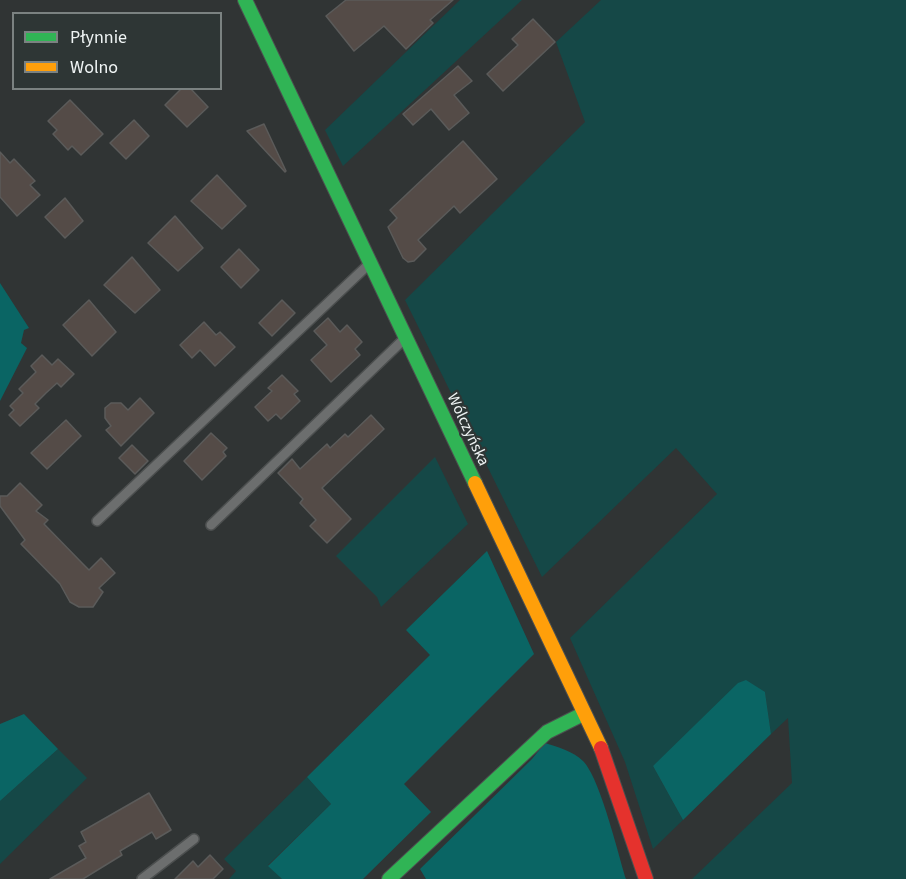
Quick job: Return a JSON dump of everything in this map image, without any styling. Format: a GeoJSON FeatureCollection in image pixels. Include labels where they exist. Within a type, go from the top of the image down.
{"type":"FeatureCollection","features":[{"type":"Feature","properties":{"kind":"street","name":"Wólczyńska"},"geometry":{"type":"LineString","coordinates":[[245,0],[603,753],[645,879]]}},
{"type":"Feature","properties":{"kind":"street"},"geometry":{"type":"LineString","coordinates":[[389,879],[547,732],[583,714]]}},
{"type":"Feature","properties":{"kind":"lane"},"geometry":{"type":"LineString","coordinates":[[97,521],[361,269],[370,263]]}},
{"type":"Feature","properties":{"kind":"lane"},"geometry":{"type":"LineString","coordinates":[[211,525],[405,338]]}},
{"type":"Feature","properties":{"kind":"lane"},"geometry":{"type":"LineString","coordinates":[[142,879],[194,838]]}},
{"type":"Feature","properties":{"kind":"shaded area"},"geometry":{"type":"Polygon","coordinates":[[[460,0],[522,0],[343,166],[325,130],[460,0]]]}},
{"type":"Feature","properties":{"kind":"shaded area"},"geometry":{"type":"Polygon","coordinates":[[[601,0],[906,0],[906,879],[692,879],[792,783],[788,718],[771,734],[765,692],[653,766],[683,820],[653,849],[625,762],[570,638],[717,494],[676,448],[542,577],[405,300],[585,122],[556,42],[601,0]]]}},
{"type":"Feature","properties":{"kind":"shaded area"},"geometry":{"type":"Polygon","coordinates":[[[0,283],[29,328],[24,330],[21,343],[27,348],[0,401],[0,283]]]}},
{"type":"Feature","properties":{"kind":"shaded area"},"geometry":{"type":"Polygon","coordinates":[[[435,457],[468,524],[381,607],[377,597],[336,556],[435,457]]]}},
{"type":"Feature","properties":{"kind":"shaded area"},"geometry":{"type":"Polygon","coordinates":[[[487,551],[534,654],[404,784],[431,812],[363,879],[282,879],[268,866],[331,804],[307,777],[430,655],[406,630],[487,551]]]}},
{"type":"Feature","properties":{"kind":"shaded area"},"geometry":{"type":"Polygon","coordinates":[[[746,680],[765,692],[771,734],[683,820],[653,766],[738,683],[746,680]]]}},
{"type":"Feature","properties":{"kind":"shaded area"},"geometry":{"type":"Polygon","coordinates":[[[24,714],[58,749],[0,801],[0,724],[24,714]]]}},
{"type":"Feature","properties":{"kind":"shaded area"},"geometry":{"type":"Polygon","coordinates":[[[545,743],[575,755],[589,770],[602,799],[626,879],[426,879],[420,869],[532,759],[545,743]]]}},
{"type":"Feature","properties":{"kind":"shaded area"},"geometry":{"type":"Polygon","coordinates":[[[58,749],[87,778],[0,864],[0,801],[58,749]]]}},
{"type":"Feature","properties":{"kind":"shaded area"},"geometry":{"type":"Polygon","coordinates":[[[307,777],[331,804],[268,865],[282,879],[229,879],[236,871],[224,859],[307,777]]]}},
{"type":"Feature","properties":{"kind":"building"},"geometry":{"type":"Polygon","coordinates":[[[346,0],[453,0],[430,20],[433,23],[406,49],[384,26],[354,51],[326,16],[346,0]]]}},
{"type":"Feature","properties":{"kind":"building"},"geometry":{"type":"Polygon","coordinates":[[[533,19],[555,42],[503,91],[487,74],[518,45],[512,39],[533,19]]]}},
{"type":"Feature","properties":{"kind":"building"},"geometry":{"type":"Polygon","coordinates":[[[458,66],[472,81],[454,95],[469,113],[449,130],[431,109],[413,125],[403,114],[458,66]]]}},
{"type":"Feature","properties":{"kind":"building"},"geometry":{"type":"Polygon","coordinates":[[[180,90],[192,90],[208,107],[187,127],[165,105],[180,90]]]}},
{"type":"Feature","properties":{"kind":"building"},"geometry":{"type":"Polygon","coordinates":[[[70,100],[103,134],[81,155],[72,146],[68,150],[53,134],[57,130],[48,121],[70,100]]]}},
{"type":"Feature","properties":{"kind":"building"},"geometry":{"type":"Polygon","coordinates":[[[134,120],[149,136],[126,159],[110,143],[134,120]]]}},
{"type":"Feature","properties":{"kind":"building"},"geometry":{"type":"Polygon","coordinates":[[[264,124],[286,171],[285,172],[247,131],[264,124]]]}},
{"type":"Feature","properties":{"kind":"building"},"geometry":{"type":"Polygon","coordinates":[[[463,141],[497,179],[460,213],[454,206],[418,240],[426,249],[414,261],[408,262],[403,258],[388,227],[397,218],[390,210],[463,141]]]}},
{"type":"Feature","properties":{"kind":"building"},"geometry":{"type":"Polygon","coordinates":[[[0,152],[10,163],[14,159],[35,181],[30,185],[40,195],[17,216],[0,197],[0,152]]]}},
{"type":"Feature","properties":{"kind":"building"},"geometry":{"type":"Polygon","coordinates":[[[217,175],[246,206],[222,229],[191,201],[217,175]]]}},
{"type":"Feature","properties":{"kind":"building"},"geometry":{"type":"Polygon","coordinates":[[[65,198],[83,221],[65,238],[45,217],[65,198]]]}},
{"type":"Feature","properties":{"kind":"building"},"geometry":{"type":"Polygon","coordinates":[[[175,216],[203,248],[178,271],[148,243],[175,216]]]}},
{"type":"Feature","properties":{"kind":"building"},"geometry":{"type":"Polygon","coordinates":[[[239,249],[259,270],[241,288],[221,267],[239,249]]]}},
{"type":"Feature","properties":{"kind":"building"},"geometry":{"type":"Polygon","coordinates":[[[132,257],[160,290],[135,313],[104,285],[132,257]]]}},
{"type":"Feature","properties":{"kind":"building"},"geometry":{"type":"Polygon","coordinates":[[[89,300],[116,332],[92,356],[63,325],[89,300]]]}},
{"type":"Feature","properties":{"kind":"building"},"geometry":{"type":"Polygon","coordinates":[[[282,300],[295,313],[272,336],[259,323],[282,300]]]}},
{"type":"Feature","properties":{"kind":"building"},"geometry":{"type":"Polygon","coordinates":[[[328,318],[340,332],[347,325],[362,342],[355,349],[360,355],[331,382],[311,360],[327,345],[314,331],[328,318]]]}},
{"type":"Feature","properties":{"kind":"building"},"geometry":{"type":"Polygon","coordinates":[[[204,322],[216,335],[220,332],[235,347],[215,366],[200,350],[192,358],[180,345],[204,322]]]}},
{"type":"Feature","properties":{"kind":"building"},"geometry":{"type":"Polygon","coordinates":[[[42,355],[52,365],[58,359],[74,374],[61,387],[57,383],[46,393],[35,404],[39,408],[20,426],[9,415],[14,410],[10,406],[23,393],[19,389],[36,372],[31,366],[42,355]]]}},
{"type":"Feature","properties":{"kind":"building"},"geometry":{"type":"Polygon","coordinates":[[[282,375],[298,391],[294,394],[300,401],[281,419],[276,414],[268,421],[255,407],[272,391],[268,388],[282,375]]]}},
{"type":"Feature","properties":{"kind":"building"},"geometry":{"type":"Polygon","coordinates":[[[140,398],[154,413],[121,446],[106,430],[111,426],[105,418],[105,408],[111,403],[121,403],[128,410],[140,398]]]}},
{"type":"Feature","properties":{"kind":"building"},"geometry":{"type":"Polygon","coordinates":[[[371,415],[384,429],[322,488],[351,519],[327,543],[310,526],[316,520],[300,503],[303,499],[278,473],[292,459],[300,469],[327,444],[330,448],[345,434],[348,437],[371,415]]]}},
{"type":"Feature","properties":{"kind":"building"},"geometry":{"type":"Polygon","coordinates":[[[66,420],[81,436],[47,469],[31,453],[66,420]]]}},
{"type":"Feature","properties":{"kind":"building"},"geometry":{"type":"Polygon","coordinates":[[[211,433],[227,448],[223,452],[226,456],[202,480],[184,461],[211,433]]]}},
{"type":"Feature","properties":{"kind":"building"},"geometry":{"type":"Polygon","coordinates":[[[132,445],[148,461],[135,474],[119,458],[132,445]]]}},
{"type":"Feature","properties":{"kind":"building"},"geometry":{"type":"Polygon","coordinates":[[[20,483],[42,505],[36,511],[48,520],[44,524],[89,570],[101,558],[115,573],[99,588],[103,592],[93,607],[79,607],[70,602],[60,584],[21,544],[25,540],[0,506],[0,496],[7,496],[20,483]]]}},
{"type":"Feature","properties":{"kind":"building"},"geometry":{"type":"Polygon","coordinates":[[[149,793],[171,830],[156,839],[152,832],[120,851],[122,855],[83,879],[50,879],[86,858],[79,846],[86,842],[81,832],[149,793]]]}},
{"type":"Feature","properties":{"kind":"building"},"geometry":{"type":"Polygon","coordinates":[[[210,855],[223,869],[213,879],[175,879],[193,861],[198,867],[210,855]]]}},
{"type":"Feature","properties":{"kind":"traffic: fast"},"geometry":{"type":"LineString","coordinates":[[245,0],[475,483]]}},
{"type":"Feature","properties":{"kind":"traffic: fast"},"geometry":{"type":"LineString","coordinates":[[389,879],[547,732],[583,714]]}},
{"type":"Feature","properties":{"kind":"traffic: slow"},"geometry":{"type":"LineString","coordinates":[[475,483],[601,748]]}},
{"type":"Feature","properties":{"kind":"traffic: jam"},"geometry":{"type":"LineString","coordinates":[[601,748],[646,879]]}}]}
